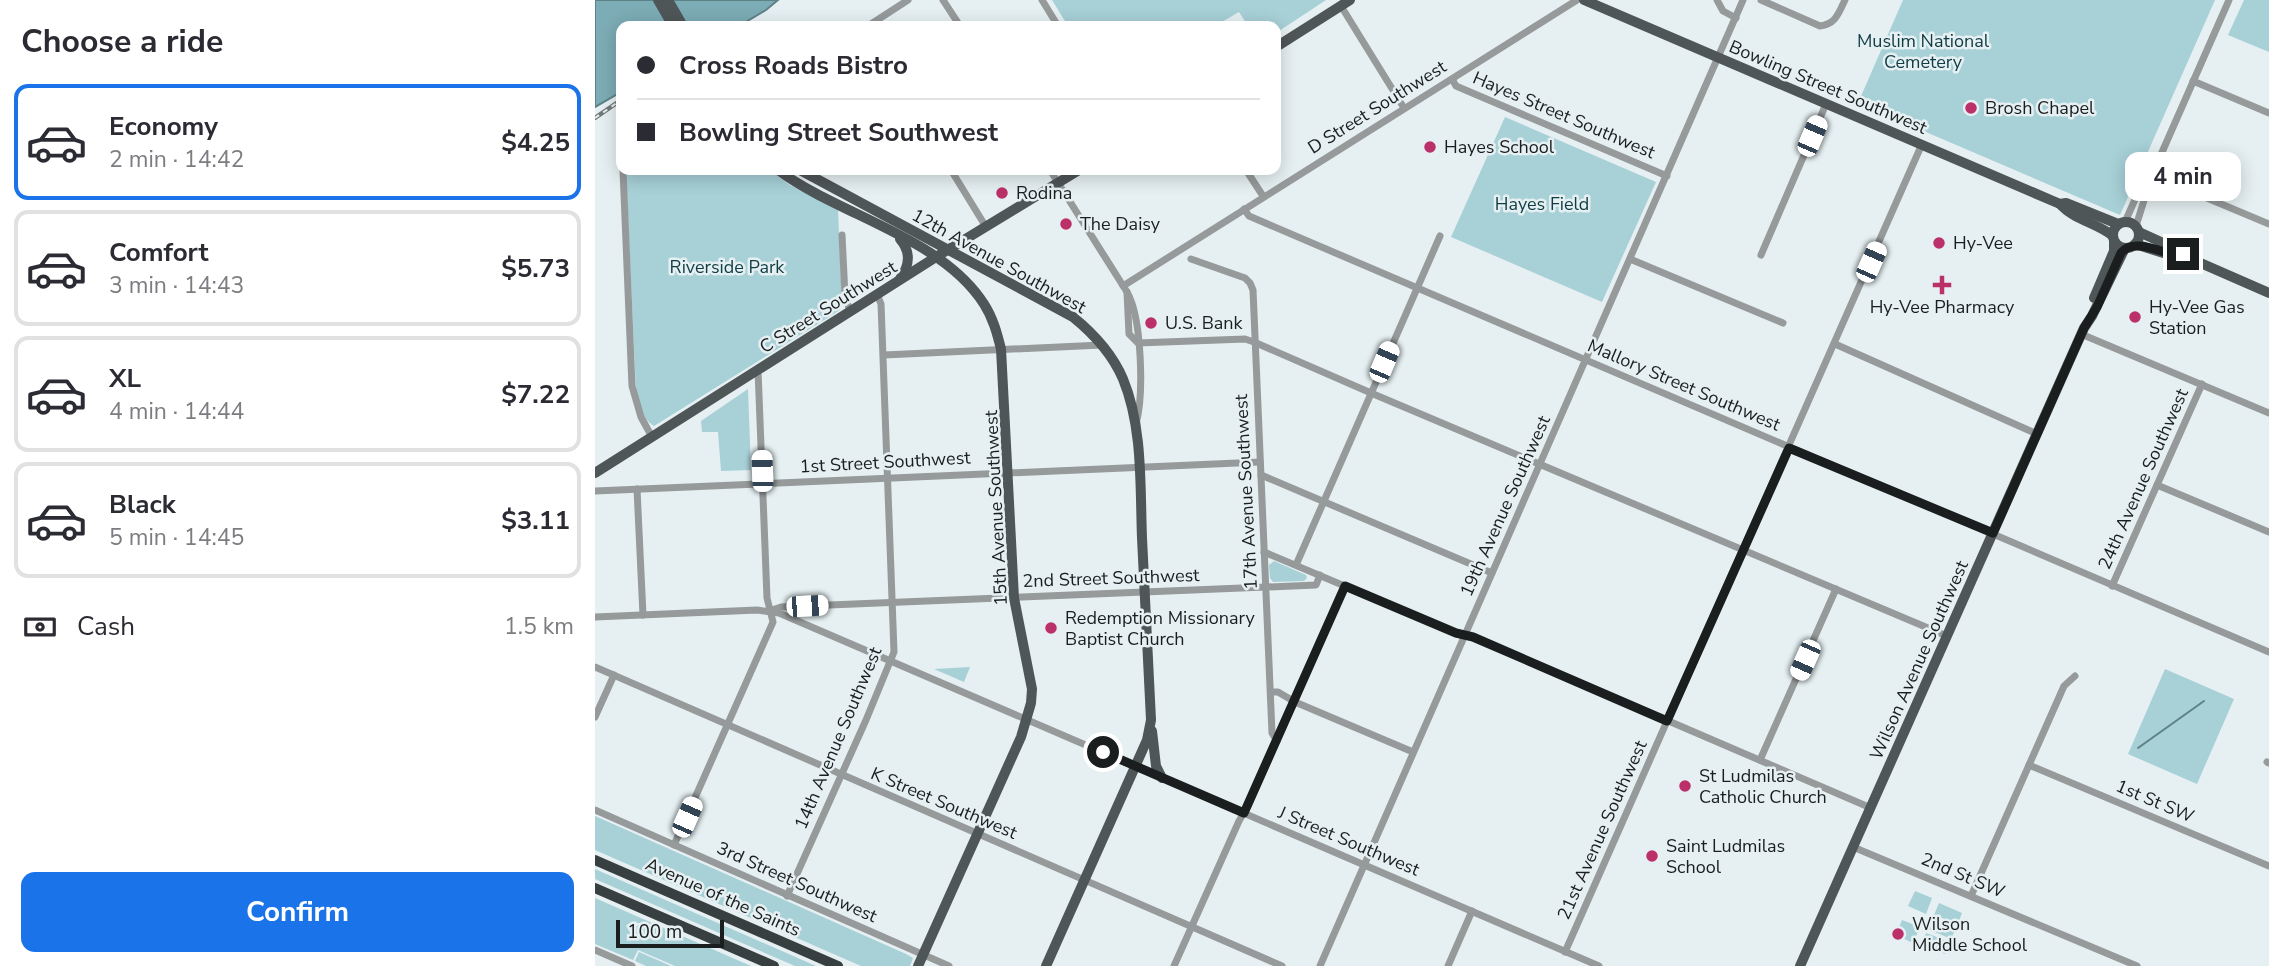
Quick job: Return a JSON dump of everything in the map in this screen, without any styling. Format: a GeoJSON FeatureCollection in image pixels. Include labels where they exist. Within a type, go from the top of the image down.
{"type":"FeatureCollection","features":[{"type":"Feature","properties":{"kind":"highway","name":"Avenue of the Saints"},"geometry":{"type":"LineString","coordinates":[[595,860],[838,966]]}},
{"type":"Feature","properties":{"kind":"highway"},"geometry":{"type":"LineString","coordinates":[[595,888],[774,966]]}},
{"type":"Feature","properties":{"kind":"main road"},"geometry":{"type":"LineString","coordinates":[[658,0],[670,21]]}},
{"type":"Feature","properties":{"kind":"main road"},"geometry":{"type":"LineString","coordinates":[[668,0],[680,21]]}},
{"type":"Feature","properties":{"kind":"main road","name":"Bowling Street Southwest"},"geometry":{"type":"LineString","coordinates":[[1584,0],[2060,204],[2067,212],[2105,229],[2114,239],[2130,246],[2189,258]]}},
{"type":"Feature","properties":{"kind":"main road"},"geometry":{"type":"LineString","coordinates":[[1281,44],[1345,3]]}},
{"type":"Feature","properties":{"kind":"main road","name":"12th Avenue Southwest"},"geometry":{"type":"LineString","coordinates":[[785,175],[936,257]]}},
{"type":"Feature","properties":{"kind":"main road","name":"12th Avenue Southwest"},"geometry":{"type":"LineString","coordinates":[[809,175],[1061,310],[1102,345],[1124,381],[1135,428],[1139,466],[1151,720],[1155,761],[1162,778]]}},
{"type":"Feature","properties":{"kind":"main road","name":"C Street Southwest"},"geometry":{"type":"LineString","coordinates":[[595,473],[900,279],[1071,175]]}},
{"type":"Feature","properties":{"kind":"main road","name":"Bowling Street Southwest"},"geometry":{"type":"LineString","coordinates":[[2060,204],[2066,203],[2130,226],[2189,258],[2269,293]]}},
{"type":"Feature","properties":{"kind":"main road","name":"Wilson Avenue Southwest"},"geometry":{"type":"LineString","coordinates":[[2083,331],[2085,318],[2112,255],[2114,239],[2130,226]]}},
{"type":"Feature","properties":{"kind":"main road","name":"Wilson Avenue Southwest"},"geometry":{"type":"LineString","coordinates":[[1800,966],[2083,331],[2130,246],[2130,226]]}},
{"type":"Feature","properties":{"kind":"main road"},"geometry":{"type":"LineString","coordinates":[[895,234],[904,243],[908,253],[906,268],[900,279]]}},
{"type":"Feature","properties":{"kind":"main road","name":"15th Avenue Southwest"},"geometry":{"type":"LineString","coordinates":[[918,966],[1027,720],[1032,689],[1014,598],[1002,349],[990,316],[977,295],[961,276],[936,257]]}},
{"type":"Feature","properties":{"kind":"main road"},"geometry":{"type":"LineString","coordinates":[[1046,966],[1136,766],[1147,740],[1151,720]]}},
{"type":"Feature","properties":{"kind":"street"},"geometry":{"type":"LineString","coordinates":[[876,21],[908,0]]}},
{"type":"Feature","properties":{"kind":"street"},"geometry":{"type":"LineString","coordinates":[[943,0],[957,21]]}},
{"type":"Feature","properties":{"kind":"street"},"geometry":{"type":"LineString","coordinates":[[1042,0],[1055,21]]}},
{"type":"Feature","properties":{"kind":"street","name":"D Street Southwest"},"geometry":{"type":"LineString","coordinates":[[1125,289],[1244,209],[1577,0]]}},
{"type":"Feature","properties":{"kind":"street"},"geometry":{"type":"LineString","coordinates":[[1717,0],[1723,11],[1736,18]]}},
{"type":"Feature","properties":{"kind":"street","name":"19th Avenue Southwest"},"geometry":{"type":"LineString","coordinates":[[1320,966],[1744,0]]}},
{"type":"Feature","properties":{"kind":"street"},"geometry":{"type":"LineString","coordinates":[[1761,0],[1820,26],[1835,20],[1845,0]]}},
{"type":"Feature","properties":{"kind":"street"},"geometry":{"type":"LineString","coordinates":[[2130,226],[2229,0]]}},
{"type":"Feature","properties":{"kind":"street"},"geometry":{"type":"LineString","coordinates":[[1345,3],[1404,108]]}},
{"type":"Feature","properties":{"kind":"street","name":"Hayes Street Southwest"},"geometry":{"type":"LineString","coordinates":[[1452,79],[1456,86],[1667,176]]}},
{"type":"Feature","properties":{"kind":"street"},"geometry":{"type":"LineString","coordinates":[[2193,81],[2269,113]]}},
{"type":"Feature","properties":{"kind":"street"},"geometry":{"type":"LineString","coordinates":[[1761,255],[1826,104]]}},
{"type":"Feature","properties":{"kind":"street","name":"21st Avenue Southwest"},"geometry":{"type":"LineString","coordinates":[[1566,952],[1922,144]]}},
{"type":"Feature","properties":{"kind":"street"},"geometry":{"type":"LineString","coordinates":[[623,175],[632,386],[641,417],[652,437]]}},
{"type":"Feature","properties":{"kind":"street"},"geometry":{"type":"LineString","coordinates":[[954,175],[986,227]]}},
{"type":"Feature","properties":{"kind":"street"},"geometry":{"type":"LineString","coordinates":[[1053,175],[1135,309],[1141,407],[1135,428]]}},
{"type":"Feature","properties":{"kind":"street"},"geometry":{"type":"LineString","coordinates":[[1249,175],[1263,197]]}},
{"type":"Feature","properties":{"kind":"street"},"geometry":{"type":"LineString","coordinates":[[2152,175],[2269,224]]}},
{"type":"Feature","properties":{"kind":"street","name":"Mallory Street Southwest"},"geometry":{"type":"LineString","coordinates":[[1244,209],[1249,216],[2269,652]]}},
{"type":"Feature","properties":{"kind":"street"},"geometry":{"type":"LineString","coordinates":[[842,235],[845,296],[850,311]]}},
{"type":"Feature","properties":{"kind":"street"},"geometry":{"type":"LineString","coordinates":[[1296,565],[1440,236]]}},
{"type":"Feature","properties":{"kind":"street","name":"17th Avenue Southwest"},"geometry":{"type":"LineString","coordinates":[[1191,259],[1245,278],[1251,283],[1272,733],[1277,741]]}},
{"type":"Feature","properties":{"kind":"street"},"geometry":{"type":"LineString","coordinates":[[1630,259],[1783,323]]}},
{"type":"Feature","properties":{"kind":"street","name":"14th Avenue Southwest"},"geometry":{"type":"LineString","coordinates":[[787,896],[894,652],[884,355],[881,304],[877,294]]}},
{"type":"Feature","properties":{"kind":"street"},"geometry":{"type":"LineString","coordinates":[[2083,331],[2269,413]]}},
{"type":"Feature","properties":{"kind":"street"},"geometry":{"type":"LineString","coordinates":[[1138,343],[1245,339],[1254,342],[1947,636]]}},
{"type":"Feature","properties":{"kind":"street"},"geometry":{"type":"LineString","coordinates":[[1835,344],[2037,434]]}},
{"type":"Feature","properties":{"kind":"street"},"geometry":{"type":"LineString","coordinates":[[884,355],[1102,345]]}},
{"type":"Feature","properties":{"kind":"street"},"geometry":{"type":"LineString","coordinates":[[674,845],[773,622],[775,612],[767,598],[758,370]]}},
{"type":"Feature","properties":{"kind":"street","name":"24th Avenue Southwest"},"geometry":{"type":"LineString","coordinates":[[2112,586],[2202,384]]}},
{"type":"Feature","properties":{"kind":"street","name":"1st Street Southwest"},"geometry":{"type":"LineString","coordinates":[[595,491],[1260,462]]}},
{"type":"Feature","properties":{"kind":"street"},"geometry":{"type":"LineString","coordinates":[[1261,475],[1492,573]]}},
{"type":"Feature","properties":{"kind":"street"},"geometry":{"type":"LineString","coordinates":[[2157,485],[2269,532]]}},
{"type":"Feature","properties":{"kind":"street"},"geometry":{"type":"LineString","coordinates":[[637,489],[643,615]]}},
{"type":"Feature","properties":{"kind":"street"},"geometry":{"type":"LineString","coordinates":[[1264,552],[1871,807]]}},
{"type":"Feature","properties":{"kind":"street","name":"2nd Street Southwest"},"geometry":{"type":"LineString","coordinates":[[595,617],[775,612],[781,607],[1316,585],[1320,575]]}},
{"type":"Feature","properties":{"kind":"street"},"geometry":{"type":"LineString","coordinates":[[1174,966],[1345,586]]}},
{"type":"Feature","properties":{"kind":"street"},"geometry":{"type":"LineString","coordinates":[[1760,760],[1836,589]]}},
{"type":"Feature","properties":{"kind":"street","name":"J Street Southwest"},"geometry":{"type":"LineString","coordinates":[[775,612],[1364,864],[1566,952],[1581,962],[1599,966]]}},
{"type":"Feature","properties":{"kind":"street","name":"K Street Southwest"},"geometry":{"type":"LineString","coordinates":[[595,667],[1282,966]]}},
{"type":"Feature","properties":{"kind":"street"},"geometry":{"type":"LineString","coordinates":[[595,717],[614,675]]}},
{"type":"Feature","properties":{"kind":"street"},"geometry":{"type":"LineString","coordinates":[[1971,896],[2064,686],[2075,676]]}},
{"type":"Feature","properties":{"kind":"street"},"geometry":{"type":"LineString","coordinates":[[1271,692],[1278,692],[1295,702],[1413,752]]}},
{"type":"Feature","properties":{"kind":"street","name":"1st St SW"},"geometry":{"type":"LineString","coordinates":[[2029,765],[2269,866]]}},
{"type":"Feature","properties":{"kind":"street","name":"3rd Street Southwest"},"geometry":{"type":"LineString","coordinates":[[595,810],[949,966]]}},
{"type":"Feature","properties":{"kind":"street","name":"2nd St SW"},"geometry":{"type":"LineString","coordinates":[[1853,847],[2137,966]]}},
{"type":"Feature","properties":{"kind":"street"},"geometry":{"type":"LineString","coordinates":[[1448,966],[1472,911]]}},
{"type":"Feature","properties":{"kind":"street"},"geometry":{"type":"LineString","coordinates":[[595,950],[622,964],[632,966]]}},
{"type":"Feature","properties":{"kind":"green space"},"geometry":{"type":"Polygon","coordinates":[[[1052,0],[1326,0],[1281,30],[1281,21],[1245,21],[1239,12],[1224,21],[1065,21],[1052,0]]]}},
{"type":"Feature","properties":{"kind":"green space","name":"Muslim National Cemetery"},"geometry":{"type":"Polygon","coordinates":[[[1903,0],[2215,0],[2120,215],[1858,103],[1903,0]]]}},
{"type":"Feature","properties":{"kind":"green space"},"geometry":{"type":"Polygon","coordinates":[[[2244,0],[2269,0],[2269,52],[2228,35],[2244,0]]]}},
{"type":"Feature","properties":{"kind":"green space","name":"Hayes Field"},"geometry":{"type":"Polygon","coordinates":[[[1505,117],[1656,182],[1602,302],[1451,237],[1505,117]]]}},
{"type":"Feature","properties":{"kind":"green space","name":"Riverside Park"},"geometry":{"type":"Polygon","coordinates":[[[626,175],[776,175],[838,210],[842,304],[840,310],[654,426],[644,415],[636,392],[626,175]]]}},
{"type":"Feature","properties":{"kind":"green space"},"geometry":{"type":"Polygon","coordinates":[[[748,389],[751,470],[721,471],[718,432],[702,432],[701,421],[748,389]]]}},
{"type":"Feature","properties":{"kind":"green space"},"geometry":{"type":"Polygon","coordinates":[[[1274,561],[1306,575],[1307,578],[1304,581],[1273,582],[1269,565],[1274,561]]]}},
{"type":"Feature","properties":{"kind":"green space"},"geometry":{"type":"Polygon","coordinates":[[[970,667],[964,682],[934,669],[970,667]]]}},
{"type":"Feature","properties":{"kind":"green space"},"geometry":{"type":"Polygon","coordinates":[[[2165,669],[2234,699],[2197,784],[2128,754],[2165,669]]]}},
{"type":"Feature","properties":{"kind":"green space"},"geometry":{"type":"Polygon","coordinates":[[[595,816],[906,954],[913,958],[910,966],[861,966],[595,850],[595,816]]]}},
{"type":"Feature","properties":{"kind":"green space"},"geometry":{"type":"Polygon","coordinates":[[[595,869],[816,966],[795,966],[595,879],[595,869]]]}},
{"type":"Feature","properties":{"kind":"green space"},"geometry":{"type":"Polygon","coordinates":[[[1915,891],[1932,898],[1926,914],[1908,906],[1915,891]]]}},
{"type":"Feature","properties":{"kind":"green space"},"geometry":{"type":"Polygon","coordinates":[[[595,898],[751,966],[675,966],[638,950],[633,960],[595,944],[595,898]]]}},
{"type":"Feature","properties":{"kind":"green space"},"geometry":{"type":"Polygon","coordinates":[[[1939,903],[1962,913],[1958,924],[1934,915],[1939,903]]]}},
{"type":"Feature","properties":{"kind":"green space"},"geometry":{"type":"Polygon","coordinates":[[[1932,918],[1956,928],[1951,939],[1928,929],[1932,918]]]}},
{"type":"Feature","properties":{"kind":"green space"},"geometry":{"type":"Polygon","coordinates":[[[1902,920],[1920,927],[1913,943],[1896,935],[1902,920]]]}},
{"type":"Feature","properties":{"kind":"green space"},"geometry":{"type":"Polygon","coordinates":[[[1926,933],[1950,942],[1945,954],[1921,944],[1926,933]]]}},
{"type":"Feature","properties":{"kind":"green space"},"geometry":{"type":"Polygon","coordinates":[[[639,952],[671,966],[646,966],[635,961],[639,952]]]}},
{"type":"Feature","properties":{"kind":"shaded area"},"geometry":{"type":"Polygon","coordinates":[[[595,0],[778,0],[747,21],[616,21],[616,95],[595,107],[595,0]]]}},
{"type":"Feature","properties":{"kind":"waterway"},"geometry":{"type":"LineString","coordinates":[[2138,748],[2204,701]]}},
{"type":"Feature","properties":{"kind":"railway"},"geometry":{"type":"LineString","coordinates":[[595,118],[616,103]]}},
{"type":"Feature","properties":{"kind":"place","name":"Brosh Chapel"},"geometry":{"type":"Point","coordinates":[1971,108]}},
{"type":"Feature","properties":{"kind":"place","name":"Hayes School"},"geometry":{"type":"Point","coordinates":[1430,147]}},
{"type":"Feature","properties":{"kind":"place","name":"Rodina"},"geometry":{"type":"Point","coordinates":[1002,193]}},
{"type":"Feature","properties":{"kind":"place","name":"The Daisy"},"geometry":{"type":"Point","coordinates":[1066,224]}},
{"type":"Feature","properties":{"kind":"place","name":"Hy-Vee"},"geometry":{"type":"Point","coordinates":[1939,243]}},
{"type":"Feature","properties":{"kind":"place","name":"Hy-Vee Pharmacy"},"geometry":{"type":"Point","coordinates":[1942,285]}},
{"type":"Feature","properties":{"kind":"place","name":"Hy-Vee Gas Station"},"geometry":{"type":"Point","coordinates":[2135,317]}},
{"type":"Feature","properties":{"kind":"place","name":"U.S. Bank"},"geometry":{"type":"Point","coordinates":[1151,323]}},
{"type":"Feature","properties":{"kind":"place","name":"Redemption Missionary Baptist Church"},"geometry":{"type":"Point","coordinates":[1051,628]}},
{"type":"Feature","properties":{"kind":"place","name":"St Ludmilas Catholic Church"},"geometry":{"type":"Point","coordinates":[1685,786]}},
{"type":"Feature","properties":{"kind":"place","name":"Saint Ludmilas School"},"geometry":{"type":"Point","coordinates":[1652,856]}},
{"type":"Feature","properties":{"kind":"place","name":"Wilson Middle School"},"geometry":{"type":"Point","coordinates":[1898,934]}},
{"type":"Feature","properties":{"kind":"route"},"geometry":{"type":"LineString","coordinates":[[1103,752],[1244,813],[1345,586],[1456,633],[1473,637],[1667,721],[1789,448],[1993,533],[2084,328],[2097,307],[2121,253],[2135,244],[2176,257],[2189,258],[2183,254]]}}]}
